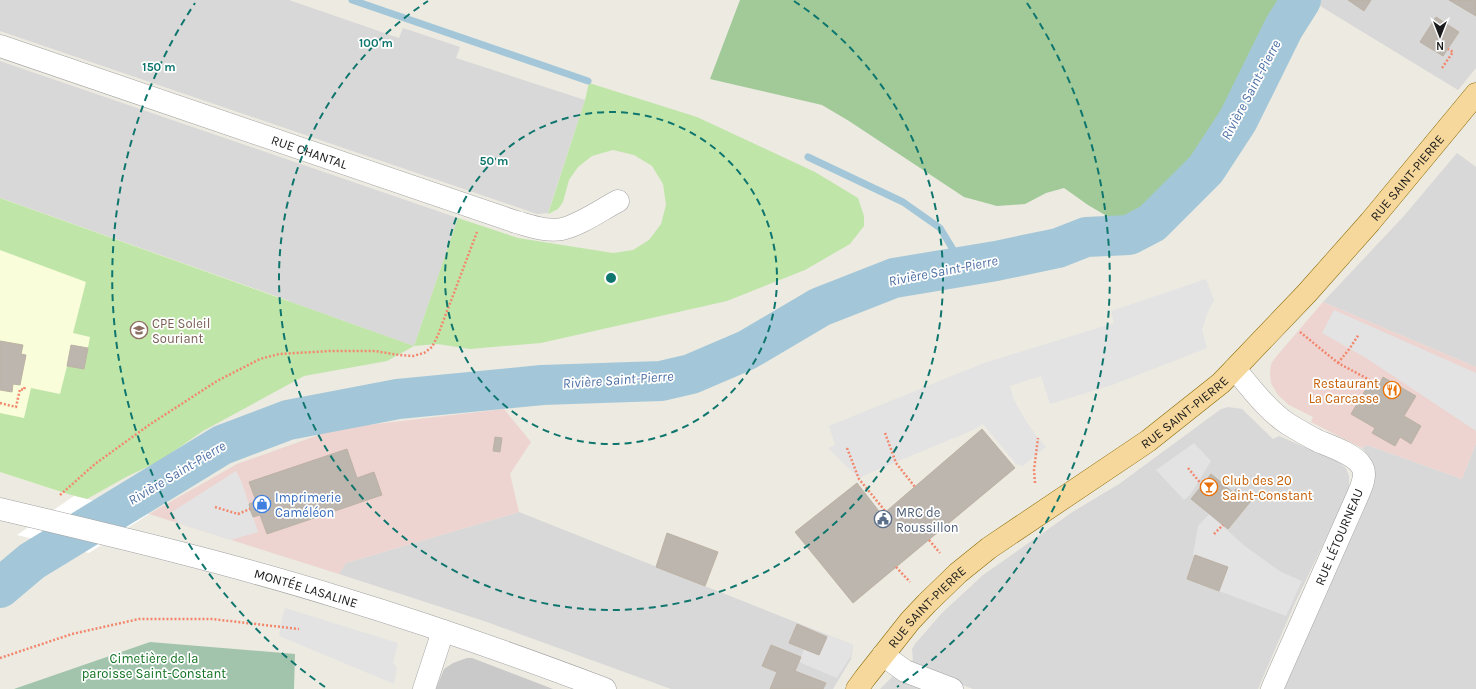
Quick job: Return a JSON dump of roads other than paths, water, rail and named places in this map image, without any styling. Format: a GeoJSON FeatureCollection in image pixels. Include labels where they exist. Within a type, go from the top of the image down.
{"type":"FeatureCollection","features":[{"type":"Feature","properties":{"kind":"main road","name":"RUE SAINT-PIERRE"},"geometry":{"type":"LineString","coordinates":[[857,689],[927,602],[975,559],[1063,497],[1148,441],[1185,412],[1235,369],[1318,281],[1375,216],[1476,94]]}},
{"type":"Feature","properties":{"kind":"street","name":"RUE CHANTAL"},"geometry":{"type":"LineString","coordinates":[[0,46],[516,222],[549,229],[562,229],[575,224],[618,201]]}},
{"type":"Feature","properties":{"kind":"street","name":"RUE LÉTOURNEAU"},"geometry":{"type":"LineString","coordinates":[[1235,369],[1279,417],[1289,425],[1354,458],[1361,465],[1364,473],[1357,497],[1272,689]]}},
{"type":"Feature","properties":{"kind":"street","name":"MONTÉE LASALINE"},"geometry":{"type":"LineString","coordinates":[[0,509],[114,536],[282,580],[443,631],[605,689]]}},
{"type":"Feature","properties":{"kind":"street"},"geometry":{"type":"LineString","coordinates":[[424,689],[443,631]]}},
{"type":"Feature","properties":{"kind":"street"},"geometry":{"type":"LineString","coordinates":[[883,655],[906,671],[952,689]]}},
{"type":"Feature","properties":{"kind":"waterway"},"geometry":{"type":"LineString","coordinates":[[352,0],[588,81]]}},
{"type":"Feature","properties":{"kind":"waterway","name":"Rivière Saint-Pierre"},"geometry":{"type":"LineString","coordinates":[[0,588],[32,561],[222,445],[288,420],[398,399],[542,385],[661,381],[691,374],[747,350],[820,307],[894,278],[996,261],[1058,248],[1086,237],[1129,235],[1152,223],[1206,169],[1238,120],[1284,27],[1301,0]]}},
{"type":"Feature","properties":{"kind":"waterway"},"geometry":{"type":"LineString","coordinates":[[808,157],[903,202],[940,228],[963,266]]}},
{"type":"Feature","properties":{"kind":"place","name":"CPE Soleil Souriant"},"geometry":{"type":"Point","coordinates":[139,330]}},
{"type":"Feature","properties":{"kind":"place","name":"Restaurant La Carcasse"},"geometry":{"type":"Point","coordinates":[1392,390]}},
{"type":"Feature","properties":{"kind":"place","name":"Club des 20 Saint-Constant"},"geometry":{"type":"Point","coordinates":[1209,487]}},
{"type":"Feature","properties":{"kind":"place","name":"Imprimerie Caméléon"},"geometry":{"type":"Point","coordinates":[262,504]}},
{"type":"Feature","properties":{"kind":"place","name":"MRC de Roussillon"},"geometry":{"type":"Point","coordinates":[883,519]}},
{"type":"Feature","properties":{"kind":"park label","name":"Cimetière de la paroisse Saint-Constant"},"geometry":{"type":"Point","coordinates":[154,666]}}]}
